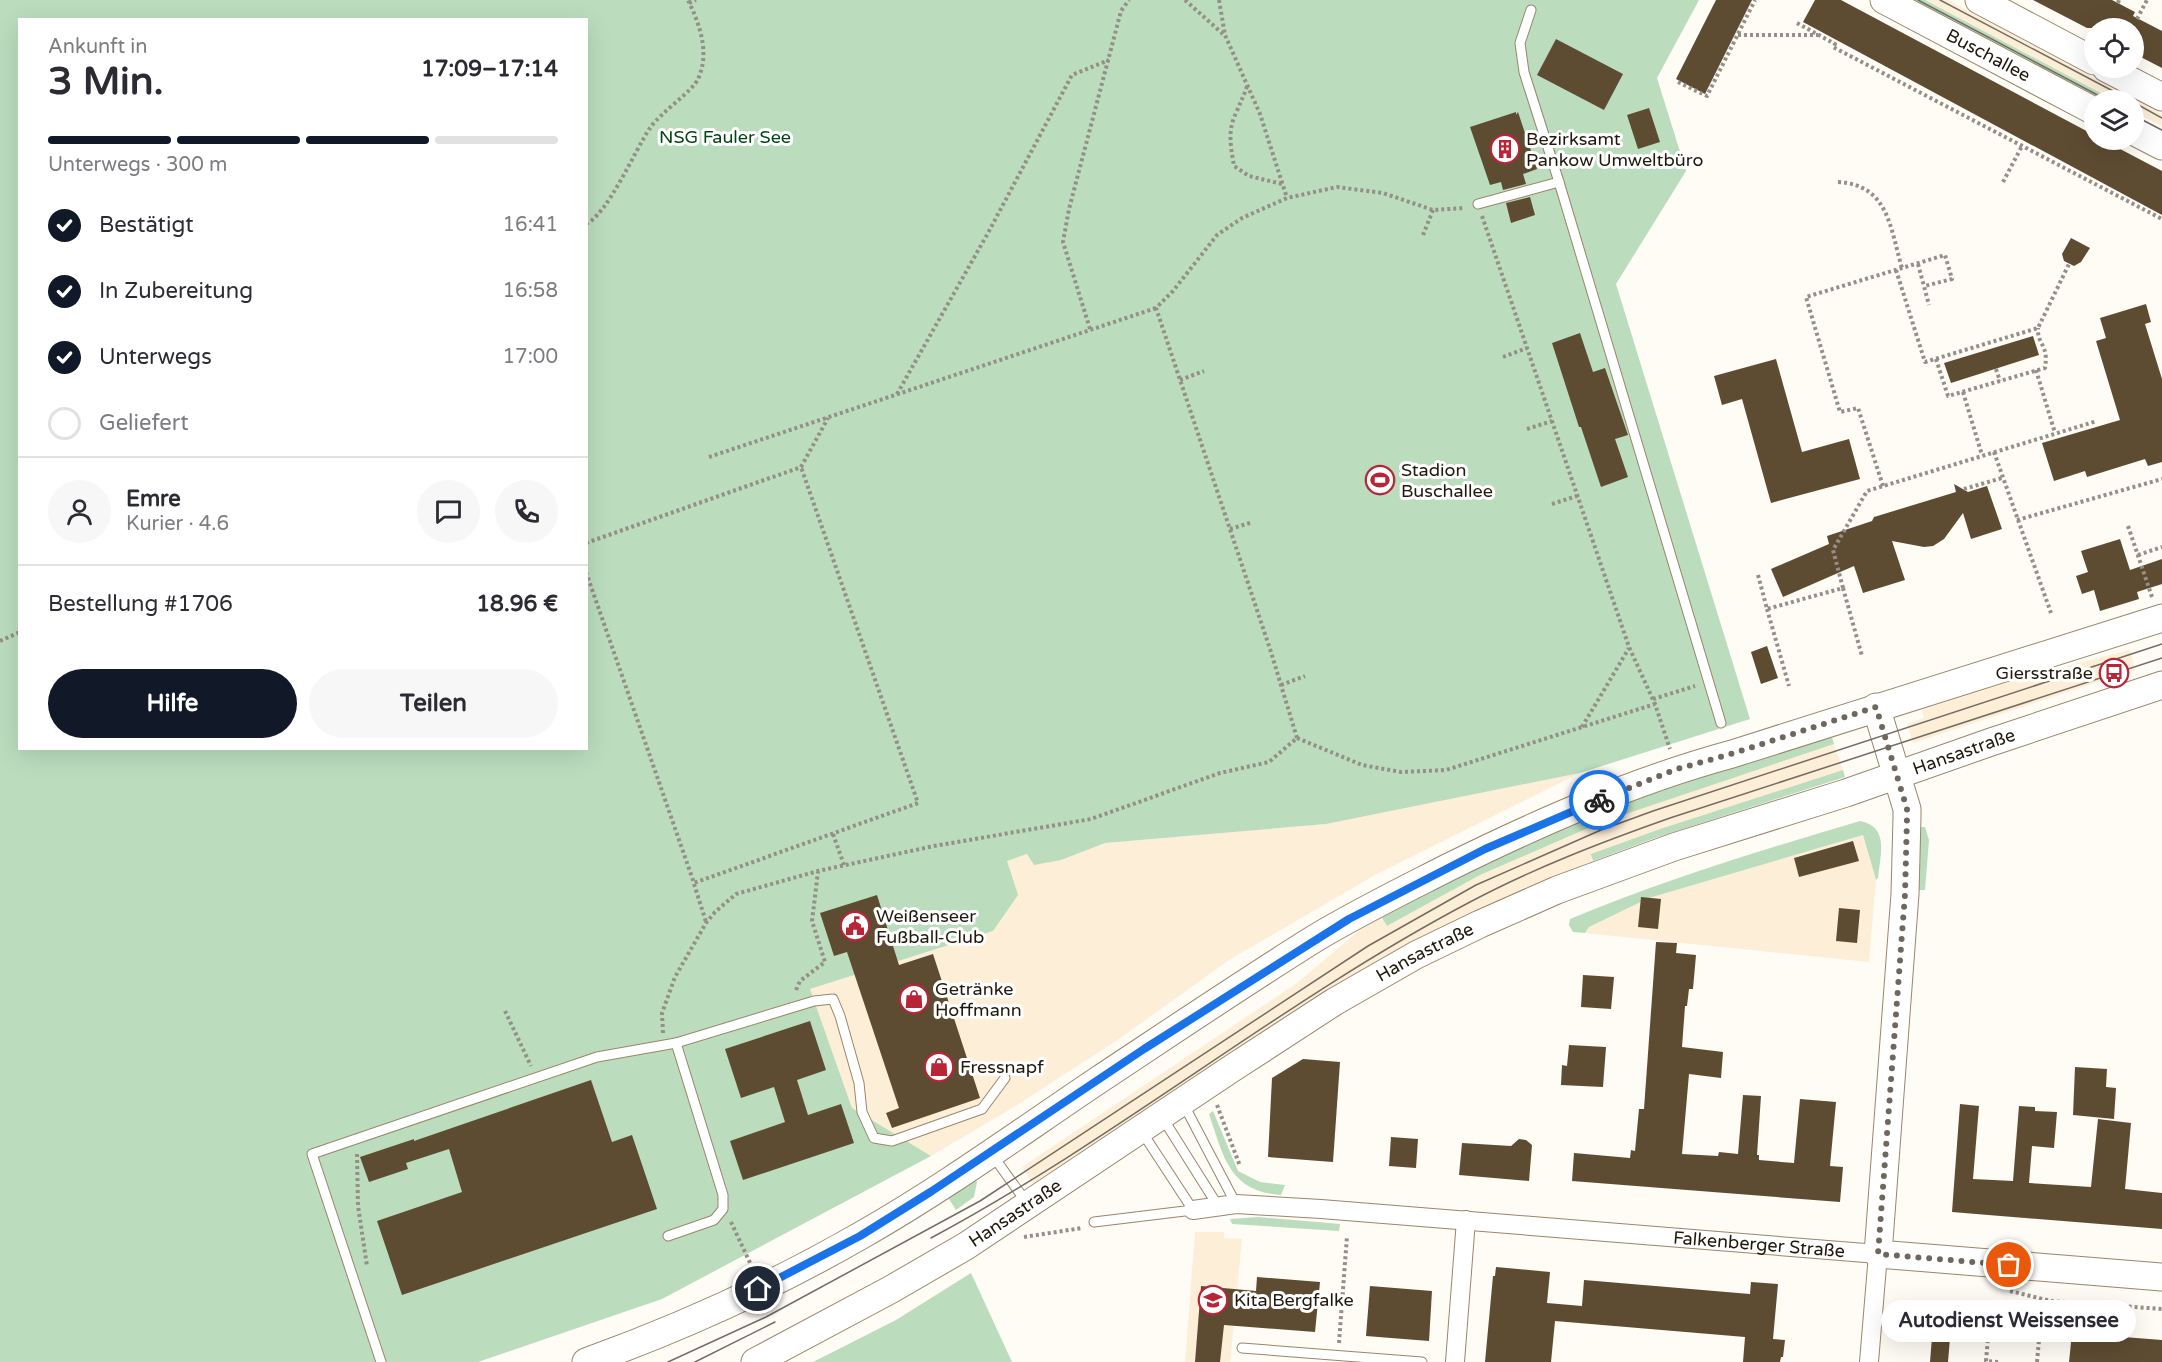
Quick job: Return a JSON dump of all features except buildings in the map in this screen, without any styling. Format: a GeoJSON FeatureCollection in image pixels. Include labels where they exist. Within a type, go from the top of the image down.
{"type":"FeatureCollection","features":[{"type":"Feature","properties":{"kind":"main road","name":"Buschallee"},"geometry":{"type":"LineString","coordinates":[[1884,0],[2084,106]]}},
{"type":"Feature","properties":{"kind":"main road"},"geometry":{"type":"LineString","coordinates":[[1979,0],[2084,56]]}},
{"type":"Feature","properties":{"kind":"main road"},"geometry":{"type":"LineString","coordinates":[[2125,78],[2162,97]]}},
{"type":"Feature","properties":{"kind":"main road"},"geometry":{"type":"LineString","coordinates":[[2144,137],[2162,146]]}},
{"type":"Feature","properties":{"kind":"main road"},"geometry":{"type":"LineString","coordinates":[[586,1362],[681,1325],[796,1271],[860,1236],[1314,939],[1425,879],[1562,814],[1677,769],[1876,707],[2158,609]]}},
{"type":"Feature","properties":{"kind":"main road","name":"Hansastraße"},"geometry":{"type":"LineString","coordinates":[[755,1362],[890,1290],[966,1246],[1231,1068],[1334,1002],[1416,955],[1490,919],[1557,890],[1674,848],[2162,685]]}},
{"type":"Feature","properties":{"kind":"main road"},"geometry":{"type":"LineString","coordinates":[[1876,707],[1907,809],[1907,857],[1878,1254]]}},
{"type":"Feature","properties":{"kind":"main road","name":"Falkenberger Straße"},"geometry":{"type":"LineString","coordinates":[[1878,1254],[2162,1277]]}},
{"type":"Feature","properties":{"kind":"street","name":"Falkenberger Straße"},"geometry":{"type":"LineString","coordinates":[[1193,1210],[1227,1205],[1466,1220],[1878,1254]]}},
{"type":"Feature","properties":{"kind":"street"},"geometry":{"type":"LineString","coordinates":[[1455,1362],[1466,1220]]}},
{"type":"Feature","properties":{"kind":"street"},"geometry":{"type":"LineString","coordinates":[[1869,1362],[1878,1254]]}},
{"type":"Feature","properties":{"kind":"lane"},"geometry":{"type":"LineString","coordinates":[[1531,10],[1520,43],[1524,72],[1721,723]]}},
{"type":"Feature","properties":{"kind":"lane"},"geometry":{"type":"LineString","coordinates":[[1478,204],[1559,182]]}},
{"type":"Feature","properties":{"kind":"lane"},"geometry":{"type":"LineString","coordinates":[[381,1362],[312,1154],[597,1057],[676,1043],[814,1001],[833,999],[859,1083],[862,1112],[874,1138],[892,1141],[982,1109],[1005,1078]]}},
{"type":"Feature","properties":{"kind":"lane"},"geometry":{"type":"LineString","coordinates":[[668,1236],[714,1220],[723,1209],[723,1195],[676,1043]]}},
{"type":"Feature","properties":{"kind":"lane"},"geometry":{"type":"LineString","coordinates":[[1162,1116],[1227,1205]]}},
{"type":"Feature","properties":{"kind":"lane"},"geometry":{"type":"LineString","coordinates":[[1162,1116],[1227,1205]]}},
{"type":"Feature","properties":{"kind":"lane"},"geometry":{"type":"LineString","coordinates":[[1094,1222],[1193,1210],[1162,1116]]}},
{"type":"Feature","properties":{"kind":"lane"},"geometry":{"type":"LineString","coordinates":[[991,1152],[1028,1205]]}},
{"type":"Feature","properties":{"kind":"lane"},"geometry":{"type":"LineString","coordinates":[[1242,1348],[1422,1362]]}},
{"type":"Feature","properties":{"kind":"path"},"geometry":{"type":"LineString","coordinates":[[588,223],[603,208],[650,128],[663,112],[698,81],[705,50],[688,2],[696,0]]}},
{"type":"Feature","properties":{"kind":"path"},"geometry":{"type":"LineString","coordinates":[[1090,329],[1063,242],[1069,209],[1121,10],[1129,0]]}},
{"type":"Feature","properties":{"kind":"path"},"geometry":{"type":"LineString","coordinates":[[1185,0],[1225,35]]}},
{"type":"Feature","properties":{"kind":"path"},"geometry":{"type":"LineString","coordinates":[[1219,0],[1225,35],[1260,114],[1287,198]]}},
{"type":"Feature","properties":{"kind":"path"},"geometry":{"type":"LineString","coordinates":[[1678,82],[1707,96],[1755,0]]}},
{"type":"Feature","properties":{"kind":"path"},"geometry":{"type":"LineString","coordinates":[[2138,18],[2147,0]]}},
{"type":"Feature","properties":{"kind":"path"},"geometry":{"type":"LineString","coordinates":[[1797,23],[1835,44],[1833,47],[2022,146],[2031,148],[2162,219]]}},
{"type":"Feature","properties":{"kind":"path"},"geometry":{"type":"LineString","coordinates":[[1738,35],[1819,35]]}},
{"type":"Feature","properties":{"kind":"path"},"geometry":{"type":"LineString","coordinates":[[897,394],[988,233],[1072,75],[1109,60]]}},
{"type":"Feature","properties":{"kind":"path"},"geometry":{"type":"LineString","coordinates":[[1247,85],[1243,100],[1234,115],[1229,140],[1234,166],[1249,176],[1283,184]]}},
{"type":"Feature","properties":{"kind":"path"},"geometry":{"type":"LineString","coordinates":[[2004,182],[2022,146]]}},
{"type":"Feature","properties":{"kind":"path"},"geometry":{"type":"LineString","coordinates":[[1838,182],[1854,183],[1870,191],[1884,207],[1925,362],[2038,328]]}},
{"type":"Feature","properties":{"kind":"path"},"geometry":{"type":"LineString","coordinates":[[709,457],[1156,308],[1173,291],[1217,235],[1242,218],[1287,198],[1337,187],[1383,193],[1433,210],[1456,210],[1478,204],[1629,647],[1653,699],[1669,742]]}},
{"type":"Feature","properties":{"kind":"path"},"geometry":{"type":"LineString","coordinates":[[1423,235],[1433,210]]}},
{"type":"Feature","properties":{"kind":"path"},"geometry":{"type":"LineString","coordinates":[[1883,486],[1858,408],[1840,412],[1806,297],[1945,255],[1952,279],[1925,286]]}},
{"type":"Feature","properties":{"kind":"path"},"geometry":{"type":"LineString","coordinates":[[1918,264],[1929,305]]}},
{"type":"Feature","properties":{"kind":"path"},"geometry":{"type":"LineString","coordinates":[[1936,358],[1948,396],[2045,368],[2047,355],[2037,335],[2038,328],[2069,264]]}},
{"type":"Feature","properties":{"kind":"path"},"geometry":{"type":"LineString","coordinates":[[1156,308],[1297,738]]}},
{"type":"Feature","properties":{"kind":"path"},"geometry":{"type":"LineString","coordinates":[[1503,357],[1527,348]]}},
{"type":"Feature","properties":{"kind":"path"},"geometry":{"type":"LineString","coordinates":[[1996,369],[2000,381]]}},
{"type":"Feature","properties":{"kind":"path"},"geometry":{"type":"LineString","coordinates":[[2036,370],[2055,433]]}},
{"type":"Feature","properties":{"kind":"path"},"geometry":{"type":"LineString","coordinates":[[1180,380],[1204,371]]}},
{"type":"Feature","properties":{"kind":"path"},"geometry":{"type":"LineString","coordinates":[[1963,392],[1982,455]]}},
{"type":"Feature","properties":{"kind":"path"},"geometry":{"type":"LineString","coordinates":[[588,542],[801,467],[828,417]]}},
{"type":"Feature","properties":{"kind":"path"},"geometry":{"type":"LineString","coordinates":[[1527,429],[1552,421]]}},
{"type":"Feature","properties":{"kind":"path"},"geometry":{"type":"LineString","coordinates":[[1862,656],[1833,550],[1868,491],[2097,421]]}},
{"type":"Feature","properties":{"kind":"path"},"geometry":{"type":"LineString","coordinates":[[1994,452],[2051,613]]}},
{"type":"Feature","properties":{"kind":"path"},"geometry":{"type":"LineString","coordinates":[[694,883],[918,803],[801,467]]}},
{"type":"Feature","properties":{"kind":"path"},"geometry":{"type":"LineString","coordinates":[[1964,489],[2002,478]]}},
{"type":"Feature","properties":{"kind":"path"},"geometry":{"type":"LineString","coordinates":[[2017,520],[2162,479]]}},
{"type":"Feature","properties":{"kind":"path"},"geometry":{"type":"LineString","coordinates":[[1552,504],[1577,496]]}},
{"type":"Feature","properties":{"kind":"path"},"geometry":{"type":"LineString","coordinates":[[1230,529],[1254,522]]}},
{"type":"Feature","properties":{"kind":"path"},"geometry":{"type":"LineString","coordinates":[[2128,526],[2158,609]]}},
{"type":"Feature","properties":{"kind":"path"},"geometry":{"type":"LineString","coordinates":[[2138,555],[2162,547]]}},
{"type":"Feature","properties":{"kind":"path"},"geometry":{"type":"LineString","coordinates":[[1758,575],[1789,686]]}},
{"type":"Feature","properties":{"kind":"path"},"geometry":{"type":"LineString","coordinates":[[588,578],[706,923]]}},
{"type":"Feature","properties":{"kind":"path"},"geometry":{"type":"LineString","coordinates":[[1767,609],[1843,588]]}},
{"type":"Feature","properties":{"kind":"path"},"geometry":{"type":"LineString","coordinates":[[0,640],[18,633]]}},
{"type":"Feature","properties":{"kind":"path"},"geometry":{"type":"LineString","coordinates":[[1582,728],[1629,647]]}},
{"type":"Feature","properties":{"kind":"path"},"geometry":{"type":"LineString","coordinates":[[1281,685],[1305,676]]}},
{"type":"Feature","properties":{"kind":"path"},"geometry":{"type":"LineString","coordinates":[[1653,699],[1688,688]]}},
{"type":"Feature","properties":{"kind":"path"},"geometry":{"type":"LineString","coordinates":[[1297,738],[1362,765],[1401,772],[1446,770],[1655,704]]}},
{"type":"Feature","properties":{"kind":"path"},"geometry":{"type":"LineString","coordinates":[[665,1045],[661,1023],[662,1013],[675,977],[706,923],[736,894],[844,865],[934,846],[1091,819],[1220,773],[1269,762],[1297,738]]}},
{"type":"Feature","properties":{"kind":"path"},"geometry":{"type":"LineString","coordinates":[[833,834],[844,865]]}},
{"type":"Feature","properties":{"kind":"path"},"geometry":{"type":"LineString","coordinates":[[787,1010],[800,981],[825,962],[812,921],[818,872]]}},
{"type":"Feature","properties":{"kind":"path"},"geometry":{"type":"LineString","coordinates":[[505,1011],[536,1078]]}},
{"type":"Feature","properties":{"kind":"path"},"geometry":{"type":"LineString","coordinates":[[1216,1104],[1240,1166]]}},
{"type":"Feature","properties":{"kind":"path"},"geometry":{"type":"LineString","coordinates":[[358,1138],[358,1206],[368,1277]]}},
{"type":"Feature","properties":{"kind":"path"},"geometry":{"type":"LineString","coordinates":[[723,1209],[731,1221],[754,1272]]}},
{"type":"Feature","properties":{"kind":"path"},"geometry":{"type":"LineString","coordinates":[[1020,1238],[1083,1228],[1094,1222]]}},
{"type":"Feature","properties":{"kind":"path"},"geometry":{"type":"LineString","coordinates":[[1338,1355],[1347,1236]]}},
{"type":"Feature","properties":{"kind":"path"},"geometry":{"type":"LineString","coordinates":[[2006,1290],[2051,1301],[2162,1309]]}},
{"type":"Feature","properties":{"kind":"path"},"geometry":{"type":"LineString","coordinates":[[2037,1362],[2042,1307]]}},
{"type":"Feature","properties":{"kind":"path"},"geometry":{"type":"LineString","coordinates":[[1998,1362],[1986,1361],[1990,1313],[2041,1317]]}},
{"type":"Feature","properties":{"kind":"shaded area"},"geometry":{"type":"Polygon","coordinates":[[[1925,0],[1948,0],[2084,72],[2084,78],[2094,78],[2117,90],[2095,90],[1925,0]]]}},
{"type":"Feature","properties":{"kind":"shaded area"},"geometry":{"type":"Polygon","coordinates":[[[2144,104],[2162,114],[2162,126],[2144,117],[2144,104]]]}},
{"type":"Feature","properties":{"kind":"shaded area"},"geometry":{"type":"Polygon","coordinates":[[[2130,650],[2135,670],[1913,743],[1907,724],[1924,718],[1922,710],[2031,675],[2130,650]]]}},
{"type":"Feature","properties":{"kind":"shaded area"},"geometry":{"type":"Polygon","coordinates":[[[1834,744],[1843,770],[1660,829],[1592,854],[1594,861],[1503,901],[1035,1187],[1022,1167],[1297,983],[1362,928],[1381,916],[1387,926],[1480,875],[1602,822],[1834,744]]]}},
{"type":"Feature","properties":{"kind":"shaded area"},"geometry":{"type":"Polygon","coordinates":[[[1580,773],[1375,875],[1229,960],[1119,1039],[1014,1107],[931,1156],[852,1108],[810,989],[993,931],[1007,861],[1049,846],[1326,824],[1580,773]]]}},
{"type":"Feature","properties":{"kind":"shaded area"},"geometry":{"type":"Polygon","coordinates":[[[1863,835],[1876,880],[1869,962],[1585,933],[1589,927],[1641,902],[1641,897],[1649,898],[1863,835]]]}},
{"type":"Feature","properties":{"kind":"shaded area","name":"Kita Bergfalke"},"geometry":{"type":"Polygon","coordinates":[[[1195,1232],[1224,1232],[1224,1238],[1242,1239],[1230,1362],[1185,1362],[1195,1232]]]}},
{"type":"Feature","properties":{"kind":"green space","name":"NSG Fauler See"},"geometry":{"type":"Polygon","coordinates":[[[0,0],[1699,0],[1657,78],[1686,171],[1616,284],[1750,719],[1580,773],[1326,824],[1105,843],[1061,860],[1034,865],[1027,854],[1007,861],[1018,895],[993,931],[810,989],[852,1108],[931,1156],[662,1299],[478,1362],[0,1362],[0,0]]]}},
{"type":"Feature","properties":{"kind":"green space"},"geometry":{"type":"Polygon","coordinates":[[[1908,0],[1925,0],[2095,90],[2084,90],[2084,94],[1908,0]]]}},
{"type":"Feature","properties":{"kind":"green space"},"geometry":{"type":"Polygon","coordinates":[[[1831,734],[1834,744],[1602,822],[1480,875],[1387,926],[1381,916],[1498,857],[1608,809],[1831,734]]]}},
{"type":"Feature","properties":{"kind":"green space"},"geometry":{"type":"Polygon","coordinates":[[[1843,770],[1845,777],[1655,838],[1593,861],[1591,854],[1660,829],[1843,770]]]}},
{"type":"Feature","properties":{"kind":"green space"},"geometry":{"type":"Polygon","coordinates":[[[1860,821],[1876,829],[1881,843],[1876,880],[1863,835],[1649,898],[1589,927],[1585,933],[1573,932],[1569,925],[1570,919],[1677,878],[1860,821]]]}},
{"type":"Feature","properties":{"kind":"green space"},"geometry":{"type":"Polygon","coordinates":[[[1921,827],[1925,827],[1929,840],[1925,890],[1917,890],[1921,827]]]}},
{"type":"Feature","properties":{"kind":"green space"},"geometry":{"type":"Polygon","coordinates":[[[1213,1111],[1238,1171],[1260,1182],[1285,1185],[1281,1195],[1250,1187],[1239,1179],[1224,1157],[1219,1144],[1209,1114],[1213,1111]]]}},
{"type":"Feature","properties":{"kind":"green space"},"geometry":{"type":"Polygon","coordinates":[[[975,1179],[977,1182],[974,1197],[956,1210],[947,1196],[975,1179]]]}},
{"type":"Feature","properties":{"kind":"green space"},"geometry":{"type":"Polygon","coordinates":[[[1258,1217],[1340,1224],[1339,1231],[1232,1224],[1230,1219],[1258,1217]]]}},
{"type":"Feature","properties":{"kind":"green space"},"geometry":{"type":"Polygon","coordinates":[[[971,1273],[1012,1362],[813,1362],[896,1320],[971,1273]]]}},
{"type":"Feature","properties":{"kind":"tram line"},"geometry":{"type":"LineString","coordinates":[[1918,0],[2088,90]]}},
{"type":"Feature","properties":{"kind":"tram line"},"geometry":{"type":"LineString","coordinates":[[1940,0],[2111,90]]}},
{"type":"Feature","properties":{"kind":"tram line"},"geometry":{"type":"LineString","coordinates":[[2144,108],[2162,118]]}},
{"type":"Feature","properties":{"kind":"tram line"},"geometry":{"type":"LineString","coordinates":[[2144,121],[2162,130]]}},
{"type":"Feature","properties":{"kind":"tram line"},"geometry":{"type":"LineString","coordinates":[[668,1362],[766,1317],[980,1201],[1368,946],[1476,885],[1601,830],[1653,811],[2162,644]]}},
{"type":"Feature","properties":{"kind":"tram line"},"geometry":{"type":"LineString","coordinates":[[931,1238],[1068,1157],[1333,982],[1470,902],[1519,878],[1594,846],[1670,818],[2162,658]]}},
{"type":"Feature","properties":{"kind":"tram line"},"geometry":{"type":"LineString","coordinates":[[695,1362],[775,1322]]}},
{"type":"Feature","properties":{"kind":"way so far"},"geometry":{"type":"LineString","coordinates":[[1599,800],[1677,769],[1876,707],[1907,809],[1905,894],[1878,1254],[2009,1265]]}},
{"type":"Feature","properties":{"kind":"place","name":"Bezirksamt Pankow Umweltbüro"},"geometry":{"type":"Point","coordinates":[1505,149]}},
{"type":"Feature","properties":{"kind":"place","name":"Stadion Buschallee"},"geometry":{"type":"Point","coordinates":[1380,480]}},
{"type":"Feature","properties":{"kind":"place","name":"Giersstraße"},"geometry":{"type":"Point","coordinates":[2114,673]}},
{"type":"Feature","properties":{"kind":"place","name":"Weißenseer Fußball-Club"},"geometry":{"type":"Point","coordinates":[855,926]}},
{"type":"Feature","properties":{"kind":"place","name":"Getränke Hoffmann"},"geometry":{"type":"Point","coordinates":[914,999]}},
{"type":"Feature","properties":{"kind":"place","name":"Fressnapf"},"geometry":{"type":"Point","coordinates":[939,1067]}},
{"type":"Feature","properties":{"kind":"place","name":"Autodienst Weissensee"},"geometry":{"type":"Point","coordinates":[2009,1265]}},
{"type":"Feature","properties":{"kind":"place","name":"Kita Bergfalke"},"geometry":{"type":"Point","coordinates":[1213,1300]}},
{"type":"Feature","properties":{"kind":"route"},"geometry":{"type":"LineString","coordinates":[[758,1289],[860,1236],[932,1191],[1314,939],[1485,849],[1599,800]]}}]}
